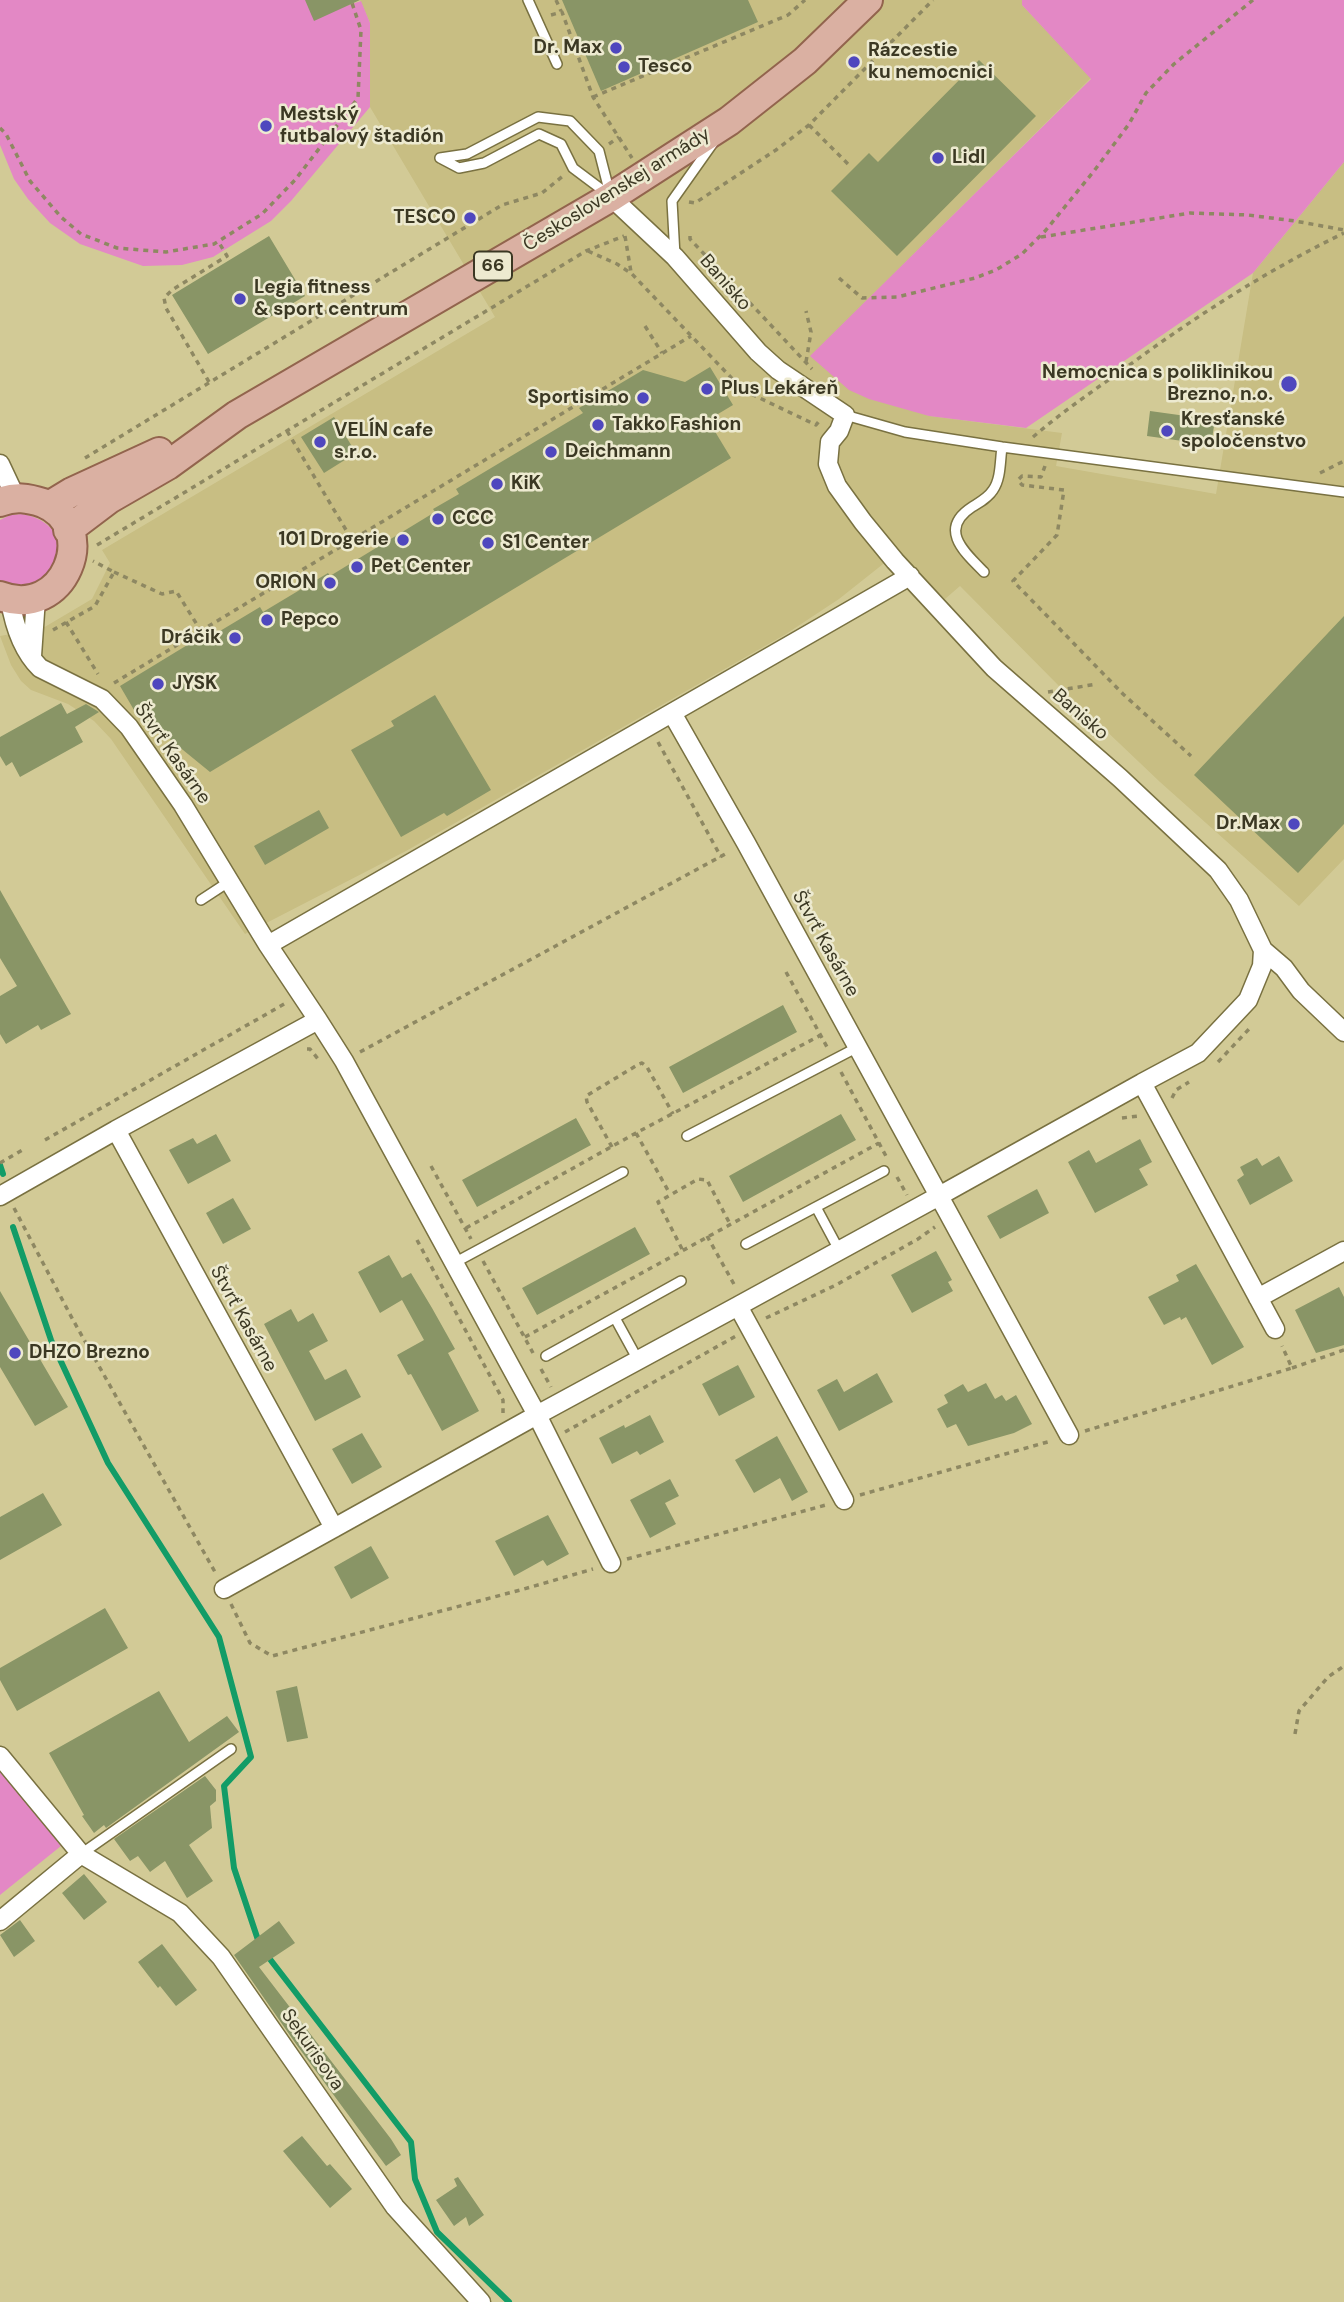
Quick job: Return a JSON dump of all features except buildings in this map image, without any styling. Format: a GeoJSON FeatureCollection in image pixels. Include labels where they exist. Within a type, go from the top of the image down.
{"type":"FeatureCollection","features":[{"type":"Feature","properties":{"kind":"main road","name":"Československej armády"},"geometry":{"type":"LineString","coordinates":[[49,506],[72,492],[237,415],[644,177],[729,121],[805,61],[868,0]]}},
{"type":"Feature","properties":{"kind":"main road","name":"Československej armády"},"geometry":{"type":"LineString","coordinates":[[77,541],[109,499],[168,465],[237,415]]}},
{"type":"Feature","properties":{"kind":"main road"},"geometry":{"type":"LineString","coordinates":[[8,500],[33,499],[49,506],[77,541],[67,572],[58,585],[15,598]]}},
{"type":"Feature","properties":{"kind":"street","name":"Banisko"},"geometry":{"type":"LineString","coordinates":[[611,197],[630,229],[675,257],[758,352],[778,370],[839,410],[839,431],[830,442],[828,464],[837,486],[850,504],[910,576],[994,668],[1120,778],[1218,870],[1239,900],[1263,950],[1284,968],[1301,991],[1344,1032]]}},
{"type":"Feature","properties":{"kind":"street"},"geometry":{"type":"LineString","coordinates":[[0,464],[8,500]]}},
{"type":"Feature","properties":{"kind":"street"},"geometry":{"type":"LineString","coordinates":[[268,945],[910,576]]}},
{"type":"Feature","properties":{"kind":"street"},"geometry":{"type":"LineString","coordinates":[[15,598],[34,636],[32,656]]}},
{"type":"Feature","properties":{"kind":"street","name":"Štvrť Kasárne"},"geometry":{"type":"LineString","coordinates":[[15,598],[19,638],[33,661],[40,668],[102,699],[124,720],[183,805],[268,945],[344,1061],[537,1415]]}},
{"type":"Feature","properties":{"kind":"street","name":"Štvrť Kasárne"},"geometry":{"type":"LineString","coordinates":[[672,713],[746,843],[1069,1435]]}},
{"type":"Feature","properties":{"kind":"street"},"geometry":{"type":"LineString","coordinates":[[223,1589],[638,1360],[738,1298],[839,1250],[1198,1053],[1248,1000],[1262,966],[1263,950]]}},
{"type":"Feature","properties":{"kind":"street"},"geometry":{"type":"LineString","coordinates":[[6,1201],[116,1130],[318,1020]]}},
{"type":"Feature","properties":{"kind":"street"},"geometry":{"type":"LineString","coordinates":[[1142,1083],[1275,1329]]}},
{"type":"Feature","properties":{"kind":"street","name":"Štvrť Kasárne"},"geometry":{"type":"LineString","coordinates":[[116,1130],[334,1528]]}},
{"type":"Feature","properties":{"kind":"street"},"geometry":{"type":"LineString","coordinates":[[1258,1298],[1344,1251]]}},
{"type":"Feature","properties":{"kind":"street"},"geometry":{"type":"LineString","coordinates":[[738,1298],[750,1327],[844,1500]]}},
{"type":"Feature","properties":{"kind":"street"},"geometry":{"type":"LineString","coordinates":[[537,1415],[611,1563]]}},
{"type":"Feature","properties":{"kind":"street","name":"Sekurisova"},"geometry":{"type":"LineString","coordinates":[[0,1756],[81,1854],[180,1913],[221,1957],[395,2207],[481,2302]]}},
{"type":"Feature","properties":{"kind":"street"},"geometry":{"type":"LineString","coordinates":[[0,1921],[81,1854]]}},
{"type":"Feature","properties":{"kind":"lane"},"geometry":{"type":"LineString","coordinates":[[528,0],[557,64]]}},
{"type":"Feature","properties":{"kind":"lane"},"geometry":{"type":"LineString","coordinates":[[538,117],[570,121],[599,151],[611,197],[573,168],[561,144],[539,134],[484,163],[459,168],[440,158],[467,155],[538,117]]}},
{"type":"Feature","properties":{"kind":"lane"},"geometry":{"type":"LineString","coordinates":[[675,257],[672,201],[729,121]]}},
{"type":"Feature","properties":{"kind":"lane","name":"Banisko"},"geometry":{"type":"LineString","coordinates":[[839,410],[905,432],[1344,492]]}},
{"type":"Feature","properties":{"kind":"lane"},"geometry":{"type":"LineString","coordinates":[[984,572],[960,547],[955,530],[962,514],[984,500],[993,490],[1002,447]]}},
{"type":"Feature","properties":{"kind":"lane"},"geometry":{"type":"LineString","coordinates":[[201,900],[230,881]]}},
{"type":"Feature","properties":{"kind":"lane"},"geometry":{"type":"LineString","coordinates":[[687,1136],[858,1047]]}},
{"type":"Feature","properties":{"kind":"lane"},"geometry":{"type":"LineString","coordinates":[[746,1244],[887,1167]]}},
{"type":"Feature","properties":{"kind":"lane"},"geometry":{"type":"LineString","coordinates":[[454,1263],[623,1172]]}},
{"type":"Feature","properties":{"kind":"lane"},"geometry":{"type":"LineString","coordinates":[[816,1207],[839,1250]]}},
{"type":"Feature","properties":{"kind":"lane"},"geometry":{"type":"LineString","coordinates":[[546,1356],[681,1281]]}},
{"type":"Feature","properties":{"kind":"lane"},"geometry":{"type":"LineString","coordinates":[[615,1318],[638,1360]]}},
{"type":"Feature","properties":{"kind":"lane"},"geometry":{"type":"LineString","coordinates":[[81,1854],[231,1749]]}},
{"type":"Feature","properties":{"kind":"path"},"geometry":{"type":"LineString","coordinates":[[0,128],[6,134],[30,181],[61,217],[81,234],[117,248],[166,252],[218,241],[262,214],[270,206],[295,180],[358,98],[361,30],[351,0]]}},
{"type":"Feature","properties":{"kind":"path"},"geometry":{"type":"LineString","coordinates":[[556,0],[593,97],[644,177]]}},
{"type":"Feature","properties":{"kind":"path"},"geometry":{"type":"LineString","coordinates":[[593,97],[788,15],[806,0]]}},
{"type":"Feature","properties":{"kind":"path"},"geometry":{"type":"LineString","coordinates":[[672,201],[695,203],[809,125],[933,0]]}},
{"type":"Feature","properties":{"kind":"path"},"geometry":{"type":"LineString","coordinates":[[839,278],[862,298],[897,297],[975,278],[996,270],[1022,254],[1094,171],[1129,124],[1146,93],[1174,64],[1253,0]]}},
{"type":"Feature","properties":{"kind":"path"},"geometry":{"type":"LineString","coordinates":[[537,20],[562,12]]}},
{"type":"Feature","properties":{"kind":"path"},"geometry":{"type":"LineString","coordinates":[[809,125],[850,166]]}},
{"type":"Feature","properties":{"kind":"path"},"geometry":{"type":"LineString","coordinates":[[599,151],[619,137]]}},
{"type":"Feature","properties":{"kind":"path"},"geometry":{"type":"LineString","coordinates":[[76,463],[502,205],[542,192],[573,168]]}},
{"type":"Feature","properties":{"kind":"path"},"geometry":{"type":"LineString","coordinates":[[688,212],[689,202]]}},
{"type":"Feature","properties":{"kind":"path"},"geometry":{"type":"LineString","coordinates":[[1038,238],[1190,213],[1294,220],[1344,232]]}},
{"type":"Feature","properties":{"kind":"path"},"geometry":{"type":"LineString","coordinates":[[95,546],[586,251],[630,229],[632,274]]}},
{"type":"Feature","properties":{"kind":"path"},"geometry":{"type":"LineString","coordinates":[[689,231],[690,239],[816,372]]}},
{"type":"Feature","properties":{"kind":"path"},"geometry":{"type":"LineString","coordinates":[[1191,756],[1123,694],[1013,581],[1057,535],[1064,490],[1021,485],[1018,481],[1022,476],[1038,478],[1043,475],[1051,440],[1032,437],[1063,411],[1235,293],[1344,232]]}},
{"type":"Feature","properties":{"kind":"path"},"geometry":{"type":"LineString","coordinates":[[209,382],[166,308],[164,298],[172,290],[227,256],[218,241]]}},
{"type":"Feature","properties":{"kind":"path"},"geometry":{"type":"LineString","coordinates":[[586,251],[617,264],[632,274],[743,390],[816,425],[821,433]]}},
{"type":"Feature","properties":{"kind":"path"},"geometry":{"type":"LineString","coordinates":[[806,311],[811,332],[806,362]]}},
{"type":"Feature","properties":{"kind":"path"},"geometry":{"type":"LineString","coordinates":[[645,326],[662,354]]}},
{"type":"Feature","properties":{"kind":"path"},"geometry":{"type":"LineString","coordinates":[[66,622],[97,673],[114,683],[691,336]]}},
{"type":"Feature","properties":{"kind":"path"},"geometry":{"type":"LineString","coordinates":[[816,425],[839,410]]}},
{"type":"Feature","properties":{"kind":"path"},"geometry":{"type":"LineString","coordinates":[[287,431],[352,540]]}},
{"type":"Feature","properties":{"kind":"path"},"geometry":{"type":"LineString","coordinates":[[1309,472],[1323,474],[1344,461]]}},
{"type":"Feature","properties":{"kind":"path"},"geometry":{"type":"LineString","coordinates":[[77,541],[94,562],[162,594],[176,591],[201,631]]}},
{"type":"Feature","properties":{"kind":"path"},"geometry":{"type":"LineString","coordinates":[[34,636],[46,633],[95,606],[114,572]]}},
{"type":"Feature","properties":{"kind":"path"},"geometry":{"type":"LineString","coordinates":[[649,726],[721,857]]}},
{"type":"Feature","properties":{"kind":"path"},"geometry":{"type":"LineString","coordinates":[[344,1061],[746,843]]}},
{"type":"Feature","properties":{"kind":"path"},"geometry":{"type":"LineString","coordinates":[[786,972],[879,1143],[887,1167]]}},
{"type":"Feature","properties":{"kind":"path"},"geometry":{"type":"LineString","coordinates":[[45,1140],[266,1017],[288,1002],[282,992]]}},
{"type":"Feature","properties":{"kind":"path"},"geometry":{"type":"LineString","coordinates":[[465,1228],[821,1035]]}},
{"type":"Feature","properties":{"kind":"path"},"geometry":{"type":"LineString","coordinates":[[612,1147],[586,1096],[642,1063],[647,1067],[673,1114]]}},
{"type":"Feature","properties":{"kind":"path"},"geometry":{"type":"LineString","coordinates":[[1111,1124],[1123,1117],[1140,1116],[1154,1107]]}},
{"type":"Feature","properties":{"kind":"path"},"geometry":{"type":"LineString","coordinates":[[636,1133],[670,1194]]}},
{"type":"Feature","properties":{"kind":"path"},"geometry":{"type":"LineString","coordinates":[[524,1337],[879,1143]]}},
{"type":"Feature","properties":{"kind":"path"},"geometry":{"type":"LineString","coordinates":[[0,1163],[24,1149]]}},
{"type":"Feature","properties":{"kind":"path"},"geometry":{"type":"LineString","coordinates":[[431,1166],[535,1357]]}},
{"type":"Feature","properties":{"kind":"path"},"geometry":{"type":"LineString","coordinates":[[896,1174],[908,1200]]}},
{"type":"Feature","properties":{"kind":"path"},"geometry":{"type":"LineString","coordinates":[[682,1250],[657,1205],[660,1199],[698,1178],[704,1178],[730,1224]]}},
{"type":"Feature","properties":{"kind":"path"},"geometry":{"type":"LineString","coordinates":[[6,1201],[223,1589],[250,1643],[272,1656],[524,1590],[611,1563],[844,1500],[1069,1435],[1344,1350]]}},
{"type":"Feature","properties":{"kind":"path"},"geometry":{"type":"LineString","coordinates":[[549,1440],[750,1327],[836,1285],[950,1219]]}},
{"type":"Feature","properties":{"kind":"path"},"geometry":{"type":"LineString","coordinates":[[414,1233],[503,1400],[504,1409],[499,1420],[506,1433]]}},
{"type":"Feature","properties":{"kind":"path"},"geometry":{"type":"LineString","coordinates":[[706,1236],[738,1298]]}},
{"type":"Feature","properties":{"kind":"path"},"geometry":{"type":"LineString","coordinates":[[1275,1329],[1292,1368]]}},
{"type":"Feature","properties":{"kind":"path"},"geometry":{"type":"LineString","coordinates":[[540,1367],[555,1393]]}},
{"type":"Feature","properties":{"kind":"path"},"geometry":{"type":"LineString","coordinates":[[1295,1734],[1299,1712],[1328,1677],[1344,1666]]}},
{"type":"Feature","properties":{"kind":"shaded area","name":"Mestský futbalový štadión"},"geometry":{"type":"Polygon","coordinates":[[[0,0],[342,0],[346,6],[361,1],[370,23],[370,107],[271,221],[213,257],[182,265],[143,266],[80,244],[50,223],[14,179],[0,145],[0,0]]]}},
{"type":"Feature","properties":{"kind":"shaded area"},"geometry":{"type":"Polygon","coordinates":[[[360,0],[1022,0],[1022,5],[1091,78],[811,356],[929,416],[1062,433],[1056,466],[1216,494],[1253,273],[1344,162],[1344,859],[1299,906],[1160,782],[1059,686],[960,586],[945,599],[897,553],[839,599],[786,634],[406,851],[245,934],[111,739],[94,721],[68,704],[31,690],[21,681],[11,665],[0,636],[43,628],[92,599],[110,563],[102,550],[495,317],[370,107],[370,23],[360,0]]]}},
{"type":"Feature","properties":{"kind":"shaded area"},"geometry":{"type":"Polygon","coordinates":[[[1022,0],[1344,0],[1344,162],[1253,273],[1026,428],[929,416],[869,399],[849,390],[810,356],[1091,79],[1022,5],[1022,0]]]}},
{"type":"Feature","properties":{"kind":"shaded area"},"geometry":{"type":"Polygon","coordinates":[[[22,514],[35,518],[52,529],[59,549],[53,571],[26,589],[0,583],[0,520],[10,515],[22,514]]]}},
{"type":"Feature","properties":{"kind":"shaded area"},"geometry":{"type":"Polygon","coordinates":[[[0,1768],[61,1846],[0,1895],[0,1768]]]}},
{"type":"Feature","properties":{"kind":"waterway"},"geometry":{"type":"LineString","coordinates":[[0,1165],[3,1174]]}},
{"type":"Feature","properties":{"kind":"waterway"},"geometry":{"type":"LineString","coordinates":[[13,1227],[51,1340],[108,1463],[219,1637],[251,1757],[224,1786],[234,1868],[260,1946]]}},
{"type":"Feature","properties":{"kind":"waterway"},"geometry":{"type":"LineString","coordinates":[[266,1954],[411,2142],[415,2179],[437,2232],[509,2302]]}},
{"type":"Feature","properties":{"kind":"place","name":"Dr. Max"},"geometry":{"type":"Point","coordinates":[616,48]}},
{"type":"Feature","properties":{"kind":"place","name":"Rázcestie ku nemocnici"},"geometry":{"type":"Point","coordinates":[854,62]}},
{"type":"Feature","properties":{"kind":"place","name":"Tesco"},"geometry":{"type":"Point","coordinates":[624,67]}},
{"type":"Feature","properties":{"kind":"place","name":"Mestský futbalový štadión"},"geometry":{"type":"Point","coordinates":[266,126]}},
{"type":"Feature","properties":{"kind":"place","name":"Lidl"},"geometry":{"type":"Point","coordinates":[938,158]}},
{"type":"Feature","properties":{"kind":"place","name":"TESCO"},"geometry":{"type":"Point","coordinates":[470,218]}},
{"type":"Feature","properties":{"kind":"place","name":"Legia fitness & sport centrum"},"geometry":{"type":"Point","coordinates":[240,299]}},
{"type":"Feature","properties":{"kind":"place","name":"Nemocnica s poliklinikou Brezno, n.o."},"geometry":{"type":"Point","coordinates":[1289,384]}},
{"type":"Feature","properties":{"kind":"place","name":"Plus Lekáreň"},"geometry":{"type":"Point","coordinates":[707,389]}},
{"type":"Feature","properties":{"kind":"place","name":"Sportisimo"},"geometry":{"type":"Point","coordinates":[643,398]}},
{"type":"Feature","properties":{"kind":"place","name":"Takko Fashion"},"geometry":{"type":"Point","coordinates":[598,425]}},
{"type":"Feature","properties":{"kind":"place","name":"Kresťanské spoločenstvo"},"geometry":{"type":"Point","coordinates":[1167,431]}},
{"type":"Feature","properties":{"kind":"place","name":"VELÍN cafe s.r.o."},"geometry":{"type":"Point","coordinates":[320,442]}},
{"type":"Feature","properties":{"kind":"place","name":"Deichmann"},"geometry":{"type":"Point","coordinates":[551,452]}},
{"type":"Feature","properties":{"kind":"place","name":"KiK"},"geometry":{"type":"Point","coordinates":[497,484]}},
{"type":"Feature","properties":{"kind":"place","name":"CCC"},"geometry":{"type":"Point","coordinates":[438,519]}},
{"type":"Feature","properties":{"kind":"place","name":"101 Drogerie"},"geometry":{"type":"Point","coordinates":[403,540]}},
{"type":"Feature","properties":{"kind":"place","name":"S1 Center"},"geometry":{"type":"Point","coordinates":[488,543]}},
{"type":"Feature","properties":{"kind":"place","name":"Pet Center"},"geometry":{"type":"Point","coordinates":[357,567]}},
{"type":"Feature","properties":{"kind":"place","name":"ORION"},"geometry":{"type":"Point","coordinates":[330,583]}},
{"type":"Feature","properties":{"kind":"place","name":"Pepco"},"geometry":{"type":"Point","coordinates":[267,620]}},
{"type":"Feature","properties":{"kind":"place","name":"Dráčik"},"geometry":{"type":"Point","coordinates":[235,638]}},
{"type":"Feature","properties":{"kind":"place","name":"JYSK"},"geometry":{"type":"Point","coordinates":[158,684]}},
{"type":"Feature","properties":{"kind":"place","name":"Dr.Max"},"geometry":{"type":"Point","coordinates":[1294,824]}},
{"type":"Feature","properties":{"kind":"place","name":"DHZO Brezno"},"geometry":{"type":"Point","coordinates":[15,1353]}}]}
